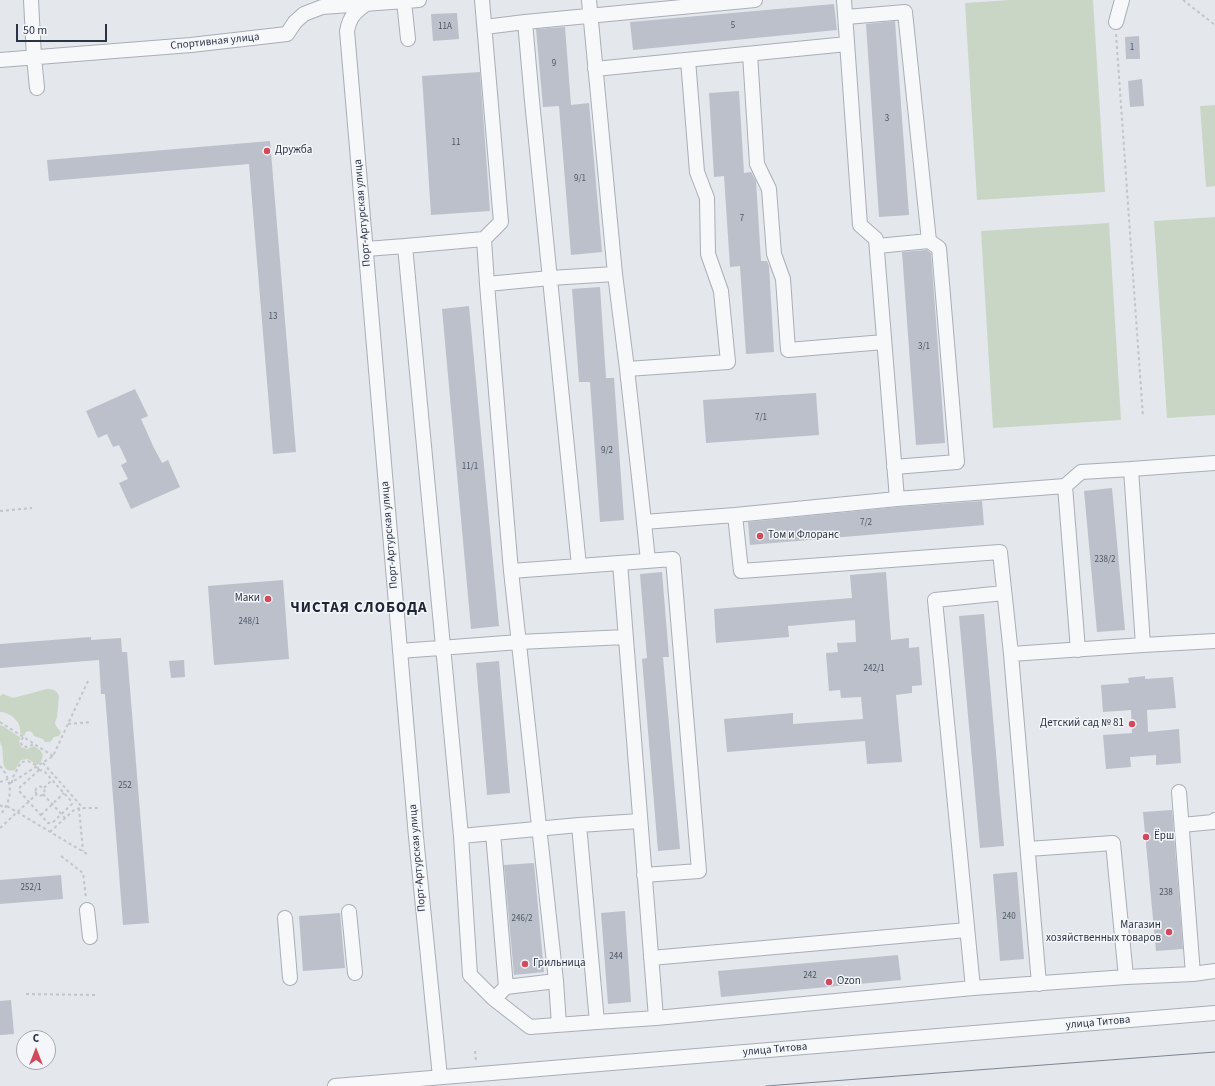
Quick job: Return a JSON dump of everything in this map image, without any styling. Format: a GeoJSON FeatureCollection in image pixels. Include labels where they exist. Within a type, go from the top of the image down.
{"type":"FeatureCollection","features":[{"type":"Feature","properties":{"kind":"street"},"geometry":{"type":"LineString","coordinates":[[31,0],[37,88]]}},
{"type":"Feature","properties":{"kind":"street","name":"Спортивная улица"},"geometry":{"type":"LineString","coordinates":[[0,60],[192,45],[287,34],[295,22],[304,14],[322,7],[366,2],[419,0]]}},
{"type":"Feature","properties":{"kind":"street"},"geometry":{"type":"LineString","coordinates":[[366,249],[484,239],[501,222],[482,0]]}},
{"type":"Feature","properties":{"kind":"street"},"geometry":{"type":"LineString","coordinates":[[589,0],[615,274],[648,561]]}},
{"type":"Feature","properties":{"kind":"street"},"geometry":{"type":"LineString","coordinates":[[485,27],[755,0]]}},
{"type":"Feature","properties":{"kind":"street"},"geometry":{"type":"LineString","coordinates":[[844,0],[860,225],[876,239],[877,246],[897,499]]}},
{"type":"Feature","properties":{"kind":"street"},"geometry":{"type":"LineString","coordinates":[[1116,22],[1122,0]]}},
{"type":"Feature","properties":{"kind":"street"},"geometry":{"type":"LineString","coordinates":[[404,1],[408,39]]}},
{"type":"Feature","properties":{"kind":"street","name":"Порт-Артурская улица"},"geometry":{"type":"LineString","coordinates":[[366,2],[349,21],[347,31],[417,845],[440,1078]]}},
{"type":"Feature","properties":{"kind":"street"},"geometry":{"type":"LineString","coordinates":[[846,17],[905,12],[929,241]]}},
{"type":"Feature","properties":{"kind":"street"},"geometry":{"type":"LineString","coordinates":[[525,22],[579,566]]}},
{"type":"Feature","properties":{"kind":"street"},"geometry":{"type":"LineString","coordinates":[[595,69],[847,44]]}},
{"type":"Feature","properties":{"kind":"street"},"geometry":{"type":"LineString","coordinates":[[750,54],[757,164],[769,189],[774,254],[783,279],[788,350],[884,342]]}},
{"type":"Feature","properties":{"kind":"street"},"geometry":{"type":"LineString","coordinates":[[627,369],[728,362],[721,291],[708,254],[707,198],[697,172],[688,60]]}},
{"type":"Feature","properties":{"kind":"street"},"geometry":{"type":"LineString","coordinates":[[484,239],[511,571],[556,982],[559,1025]]}},
{"type":"Feature","properties":{"kind":"street"},"geometry":{"type":"LineString","coordinates":[[877,246],[929,241],[939,248],[957,462],[894,467]]}},
{"type":"Feature","properties":{"kind":"street"},"geometry":{"type":"LineString","coordinates":[[405,246],[461,836],[470,975],[494,999],[530,1028],[656,1018],[973,988],[1126,977],[1193,974],[1215,971]]}},
{"type":"Feature","properties":{"kind":"street"},"geometry":{"type":"LineString","coordinates":[[487,284],[615,274]]}},
{"type":"Feature","properties":{"kind":"street"},"geometry":{"type":"LineString","coordinates":[[644,522],[735,515],[897,499],[1065,486],[1081,472],[1215,463]]}},
{"type":"Feature","properties":{"kind":"street"},"geometry":{"type":"LineString","coordinates":[[1131,469],[1143,645]]}},
{"type":"Feature","properties":{"kind":"street"},"geometry":{"type":"LineString","coordinates":[[1065,486],[1078,650]]}},
{"type":"Feature","properties":{"kind":"street"},"geometry":{"type":"LineString","coordinates":[[735,515],[741,571],[1000,552],[1012,654],[1040,984]]}},
{"type":"Feature","properties":{"kind":"street"},"geometry":{"type":"LineString","coordinates":[[511,571],[673,559],[699,871],[644,875]]}},
{"type":"Feature","properties":{"kind":"street"},"geometry":{"type":"LineString","coordinates":[[620,563],[656,1018]]}},
{"type":"Feature","properties":{"kind":"street"},"geometry":{"type":"LineString","coordinates":[[973,988],[935,600],[1004,593]]}},
{"type":"Feature","properties":{"kind":"street"},"geometry":{"type":"LineString","coordinates":[[400,651],[625,636]]}},
{"type":"Feature","properties":{"kind":"street"},"geometry":{"type":"LineString","coordinates":[[1012,654],[1215,641]]}},
{"type":"Feature","properties":{"kind":"street"},"geometry":{"type":"LineString","coordinates":[[1179,792],[1193,974]]}},
{"type":"Feature","properties":{"kind":"street"},"geometry":{"type":"LineString","coordinates":[[1182,825],[1213,822],[1215,820]]}},
{"type":"Feature","properties":{"kind":"street"},"geometry":{"type":"LineString","coordinates":[[461,836],[538,828],[640,821]]}},
{"type":"Feature","properties":{"kind":"street"},"geometry":{"type":"LineString","coordinates":[[578,825],[597,1022]]}},
{"type":"Feature","properties":{"kind":"street"},"geometry":{"type":"LineString","coordinates":[[493,833],[506,987]]}},
{"type":"Feature","properties":{"kind":"street"},"geometry":{"type":"LineString","coordinates":[[1028,849],[1113,843],[1126,977]]}},
{"type":"Feature","properties":{"kind":"street"},"geometry":{"type":"LineString","coordinates":[[87,910],[90,937]]}},
{"type":"Feature","properties":{"kind":"street"},"geometry":{"type":"LineString","coordinates":[[350,912],[355,973]]}},
{"type":"Feature","properties":{"kind":"street"},"geometry":{"type":"LineString","coordinates":[[285,918],[290,978]]}},
{"type":"Feature","properties":{"kind":"street"},"geometry":{"type":"LineString","coordinates":[[651,958],[967,930]]}},
{"type":"Feature","properties":{"kind":"street"},"geometry":{"type":"LineString","coordinates":[[494,999],[506,987],[556,982]]}},
{"type":"Feature","properties":{"kind":"street","name":"улица Титова"},"geometry":{"type":"LineString","coordinates":[[335,1086],[426,1082],[440,1078],[1215,1013]]}},
{"type":"Feature","properties":{"kind":"path"},"geometry":{"type":"LineString","coordinates":[[1184,0],[1215,25]]}},
{"type":"Feature","properties":{"kind":"path"},"geometry":{"type":"LineString","coordinates":[[1116,22],[1143,417]]}},
{"type":"Feature","properties":{"kind":"path"},"geometry":{"type":"LineString","coordinates":[[0,511],[32,508]]}},
{"type":"Feature","properties":{"kind":"path"},"geometry":{"type":"LineString","coordinates":[[11,784],[53,756],[88,681]]}},
{"type":"Feature","properties":{"kind":"path"},"geometry":{"type":"LineString","coordinates":[[0,722],[53,756]]}},
{"type":"Feature","properties":{"kind":"path"},"geometry":{"type":"LineString","coordinates":[[68,724],[92,722]]}},
{"type":"Feature","properties":{"kind":"path"},"geometry":{"type":"LineString","coordinates":[[23,737],[21,742],[22,746],[28,747],[34,744]]}},
{"type":"Feature","properties":{"kind":"path"},"geometry":{"type":"LineString","coordinates":[[0,815],[6,807],[10,797],[12,779],[22,762],[28,761],[37,766],[39,770],[44,771],[72,804],[50,823],[41,815],[20,792],[20,787],[39,770]]}},
{"type":"Feature","properties":{"kind":"path"},"geometry":{"type":"LineString","coordinates":[[43,763],[83,808]]}},
{"type":"Feature","properties":{"kind":"path"},"geometry":{"type":"LineString","coordinates":[[0,766],[11,784]]}},
{"type":"Feature","properties":{"kind":"path"},"geometry":{"type":"LineString","coordinates":[[0,782],[8,779]]}},
{"type":"Feature","properties":{"kind":"path"},"geometry":{"type":"LineString","coordinates":[[52,780],[44,788],[44,794],[65,818]]}},
{"type":"Feature","properties":{"kind":"path"},"geometry":{"type":"LineString","coordinates":[[37,794],[35,792],[38,787],[44,788]]}},
{"type":"Feature","properties":{"kind":"path"},"geometry":{"type":"LineString","coordinates":[[41,815],[64,793]]}},
{"type":"Feature","properties":{"kind":"path"},"geometry":{"type":"LineString","coordinates":[[0,828],[37,794]]}},
{"type":"Feature","properties":{"kind":"path"},"geometry":{"type":"LineString","coordinates":[[37,794],[39,796],[44,794]]}},
{"type":"Feature","properties":{"kind":"path"},"geometry":{"type":"LineString","coordinates":[[0,805],[17,812],[88,854]]}},
{"type":"Feature","properties":{"kind":"path"},"geometry":{"type":"LineString","coordinates":[[79,808],[83,851]]}},
{"type":"Feature","properties":{"kind":"path"},"geometry":{"type":"LineString","coordinates":[[50,832],[75,809],[100,808]]}},
{"type":"Feature","properties":{"kind":"path"},"geometry":{"type":"LineString","coordinates":[[61,856],[84,874],[86,895]]}},
{"type":"Feature","properties":{"kind":"path"},"geometry":{"type":"LineString","coordinates":[[26,994],[97,995]]}},
{"type":"Feature","properties":{"kind":"path"},"geometry":{"type":"LineString","coordinates":[[475,1052],[476,1061]]}},
{"type":"Feature","properties":{"kind":"green space"},"geometry":{"type":"Polygon","coordinates":[[[1010,0],[1093,0],[1105,192],[977,200],[965,3],[1010,0]]]}},
{"type":"Feature","properties":{"kind":"green space"},"geometry":{"type":"Polygon","coordinates":[[[1215,105],[1215,186],[1206,187],[1200,106],[1215,105]]]}},
{"type":"Feature","properties":{"kind":"green space"},"geometry":{"type":"Polygon","coordinates":[[[1215,217],[1215,415],[1167,418],[1154,221],[1215,217]]]}},
{"type":"Feature","properties":{"kind":"green space"},"geometry":{"type":"Polygon","coordinates":[[[1109,223],[1121,420],[993,428],[981,231],[1109,223]]]}},
{"type":"Feature","properties":{"kind":"green space"},"geometry":{"type":"Polygon","coordinates":[[[47,689],[54,690],[59,696],[55,723],[61,732],[59,736],[54,737],[50,742],[45,742],[43,739],[34,736],[32,732],[28,731],[24,736],[20,733],[19,725],[14,718],[4,712],[0,712],[0,696],[3,694],[13,698],[47,689]]]}},
{"type":"Feature","properties":{"kind":"green space"},"geometry":{"type":"Polygon","coordinates":[[[0,725],[21,738],[19,741],[21,747],[27,749],[34,746],[40,750],[43,755],[41,762],[37,765],[28,759],[21,760],[15,770],[7,770],[4,764],[2,746],[0,743],[0,725]]]}},
{"type":"Feature","properties":{"kind":"building"},"geometry":{"type":"Polygon","coordinates":[[[834,4],[837,30],[633,50],[630,22],[834,4]]]}},
{"type":"Feature","properties":{"kind":"building"},"geometry":{"type":"Polygon","coordinates":[[[457,13],[459,39],[433,41],[431,14],[457,13]]]}},
{"type":"Feature","properties":{"kind":"building"},"geometry":{"type":"Polygon","coordinates":[[[895,21],[909,215],[879,217],[866,24],[895,21]]]}},
{"type":"Feature","properties":{"kind":"building"},"geometry":{"type":"Polygon","coordinates":[[[565,27],[571,105],[589,103],[602,252],[571,255],[559,106],[543,107],[536,29],[565,27]]]}},
{"type":"Feature","properties":{"kind":"building"},"geometry":{"type":"Polygon","coordinates":[[[1139,36],[1140,59],[1126,59],[1125,37],[1139,36]]]}},
{"type":"Feature","properties":{"kind":"building"},"geometry":{"type":"Polygon","coordinates":[[[480,72],[490,211],[431,215],[422,76],[480,72]]]}},
{"type":"Feature","properties":{"kind":"building"},"geometry":{"type":"Polygon","coordinates":[[[1142,79],[1144,106],[1130,107],[1128,81],[1142,79]]]}},
{"type":"Feature","properties":{"kind":"building"},"geometry":{"type":"Polygon","coordinates":[[[739,91],[744,173],[751,172],[756,181],[761,261],[767,261],[769,266],[774,352],[746,354],[740,266],[730,267],[724,176],[714,177],[709,93],[739,91]]]}},
{"type":"Feature","properties":{"kind":"building"},"geometry":{"type":"Polygon","coordinates":[[[270,141],[296,452],[273,454],[249,164],[49,181],[47,160],[270,141]]]}},
{"type":"Feature","properties":{"kind":"building"},"geometry":{"type":"Polygon","coordinates":[[[927,250],[931,253],[945,443],[916,445],[902,252],[927,250]]]}},
{"type":"Feature","properties":{"kind":"building"},"geometry":{"type":"Polygon","coordinates":[[[600,287],[606,378],[614,378],[624,520],[600,522],[590,382],[579,382],[572,289],[600,287]]]}},
{"type":"Feature","properties":{"kind":"building"},"geometry":{"type":"Polygon","coordinates":[[[469,306],[499,626],[471,629],[442,309],[469,306]]]}},
{"type":"Feature","properties":{"kind":"building"},"geometry":{"type":"Polygon","coordinates":[[[135,389],[148,416],[141,419],[153,446],[162,463],[168,460],[180,487],[131,509],[119,483],[128,479],[121,465],[127,462],[119,445],[113,447],[107,434],[98,438],[86,411],[135,389]]]}},
{"type":"Feature","properties":{"kind":"building"},"geometry":{"type":"Polygon","coordinates":[[[816,393],[819,435],[706,443],[703,400],[816,393]]]}},
{"type":"Feature","properties":{"kind":"building"},"geometry":{"type":"Polygon","coordinates":[[[1112,488],[1125,630],[1097,632],[1084,491],[1112,488]]]}},
{"type":"Feature","properties":{"kind":"building"},"geometry":{"type":"Polygon","coordinates":[[[982,501],[984,525],[750,545],[748,522],[898,507],[982,501]]]}},
{"type":"Feature","properties":{"kind":"building"},"geometry":{"type":"Polygon","coordinates":[[[662,572],[669,657],[663,657],[680,849],[658,851],[642,659],[647,658],[640,574],[662,572]]]}},
{"type":"Feature","properties":{"kind":"building"},"geometry":{"type":"Polygon","coordinates":[[[886,572],[891,640],[909,638],[909,648],[919,647],[922,685],[912,686],[912,693],[896,695],[902,762],[867,764],[865,741],[727,752],[724,719],[793,713],[793,724],[863,719],[861,697],[841,698],[840,690],[829,691],[826,653],[838,652],[837,643],[856,642],[855,620],[788,626],[789,637],[716,643],[714,609],[852,598],[850,575],[886,572]]]}},
{"type":"Feature","properties":{"kind":"building"},"geometry":{"type":"Polygon","coordinates":[[[283,580],[289,659],[214,665],[208,586],[283,580]]]}},
{"type":"Feature","properties":{"kind":"building"},"geometry":{"type":"Polygon","coordinates":[[[984,614],[1004,846],[980,848],[959,616],[984,614]]]}},
{"type":"Feature","properties":{"kind":"building"},"geometry":{"type":"Polygon","coordinates":[[[91,637],[91,640],[121,638],[122,652],[127,652],[149,923],[123,925],[105,694],[101,694],[99,660],[0,668],[0,644],[91,637]]]}},
{"type":"Feature","properties":{"kind":"building"},"geometry":{"type":"Polygon","coordinates":[[[184,660],[185,677],[171,678],[169,661],[184,660]]]}},
{"type":"Feature","properties":{"kind":"building"},"geometry":{"type":"Polygon","coordinates":[[[499,661],[510,793],[487,795],[476,663],[499,661]]]}},
{"type":"Feature","properties":{"kind":"building","name":"Детский сад № 81"},"geometry":{"type":"Polygon","coordinates":[[[1145,676],[1145,679],[1173,677],[1176,708],[1147,710],[1148,732],[1179,729],[1181,763],[1156,765],[1156,755],[1130,757],[1131,767],[1106,769],[1103,735],[1132,733],[1131,710],[1103,712],[1101,685],[1129,683],[1128,678],[1145,676]]]}},
{"type":"Feature","properties":{"kind":"building"},"geometry":{"type":"Polygon","coordinates":[[[1172,810],[1183,949],[1156,951],[1143,812],[1172,810]]]}},
{"type":"Feature","properties":{"kind":"building"},"geometry":{"type":"Polygon","coordinates":[[[534,863],[544,972],[514,975],[504,865],[534,863]]]}},
{"type":"Feature","properties":{"kind":"building"},"geometry":{"type":"Polygon","coordinates":[[[1017,872],[1024,959],[1000,961],[993,874],[1017,872]]]}},
{"type":"Feature","properties":{"kind":"building"},"geometry":{"type":"Polygon","coordinates":[[[61,875],[63,899],[0,904],[0,880],[61,875]]]}},
{"type":"Feature","properties":{"kind":"building"},"geometry":{"type":"Polygon","coordinates":[[[625,911],[631,1002],[608,1004],[601,913],[625,911]]]}},
{"type":"Feature","properties":{"kind":"building"},"geometry":{"type":"Polygon","coordinates":[[[340,913],[345,968],[303,971],[299,916],[340,913]]]}},
{"type":"Feature","properties":{"kind":"building"},"geometry":{"type":"Polygon","coordinates":[[[898,955],[901,980],[721,997],[718,971],[898,955]]]}},
{"type":"Feature","properties":{"kind":"building"},"geometry":{"type":"Polygon","coordinates":[[[11,1000],[14,1034],[0,1035],[0,1001],[11,1000]]]}},
{"type":"Feature","properties":{"kind":"tram line"},"geometry":{"type":"LineString","coordinates":[[766,1086],[1215,1052]]}},
{"type":"Feature","properties":{"kind":"place","name":"Дружба"},"geometry":{"type":"Point","coordinates":[267,151]}},
{"type":"Feature","properties":{"kind":"place","name":"Том и Флоранс"},"geometry":{"type":"Point","coordinates":[760,536]}},
{"type":"Feature","properties":{"kind":"place","name":"Маки"},"geometry":{"type":"Point","coordinates":[268,599]}},
{"type":"Feature","properties":{"kind":"place","name":"Детский сад № 81"},"geometry":{"type":"Point","coordinates":[1132,724]}},
{"type":"Feature","properties":{"kind":"place","name":"Ёрш"},"geometry":{"type":"Point","coordinates":[1146,837]}},
{"type":"Feature","properties":{"kind":"place","name":"Магазин хозяйственных товаров"},"geometry":{"type":"Point","coordinates":[1169,932]}},
{"type":"Feature","properties":{"kind":"place","name":"Грильница"},"geometry":{"type":"Point","coordinates":[525,964]}},
{"type":"Feature","properties":{"kind":"place","name":"Ozon"},"geometry":{"type":"Point","coordinates":[829,982]}},
{"type":"Feature","properties":{"kind":"district","name":"ЧИСТАЯ СЛОБОДА"},"geometry":{"type":"Point","coordinates":[359,609]}}]}
